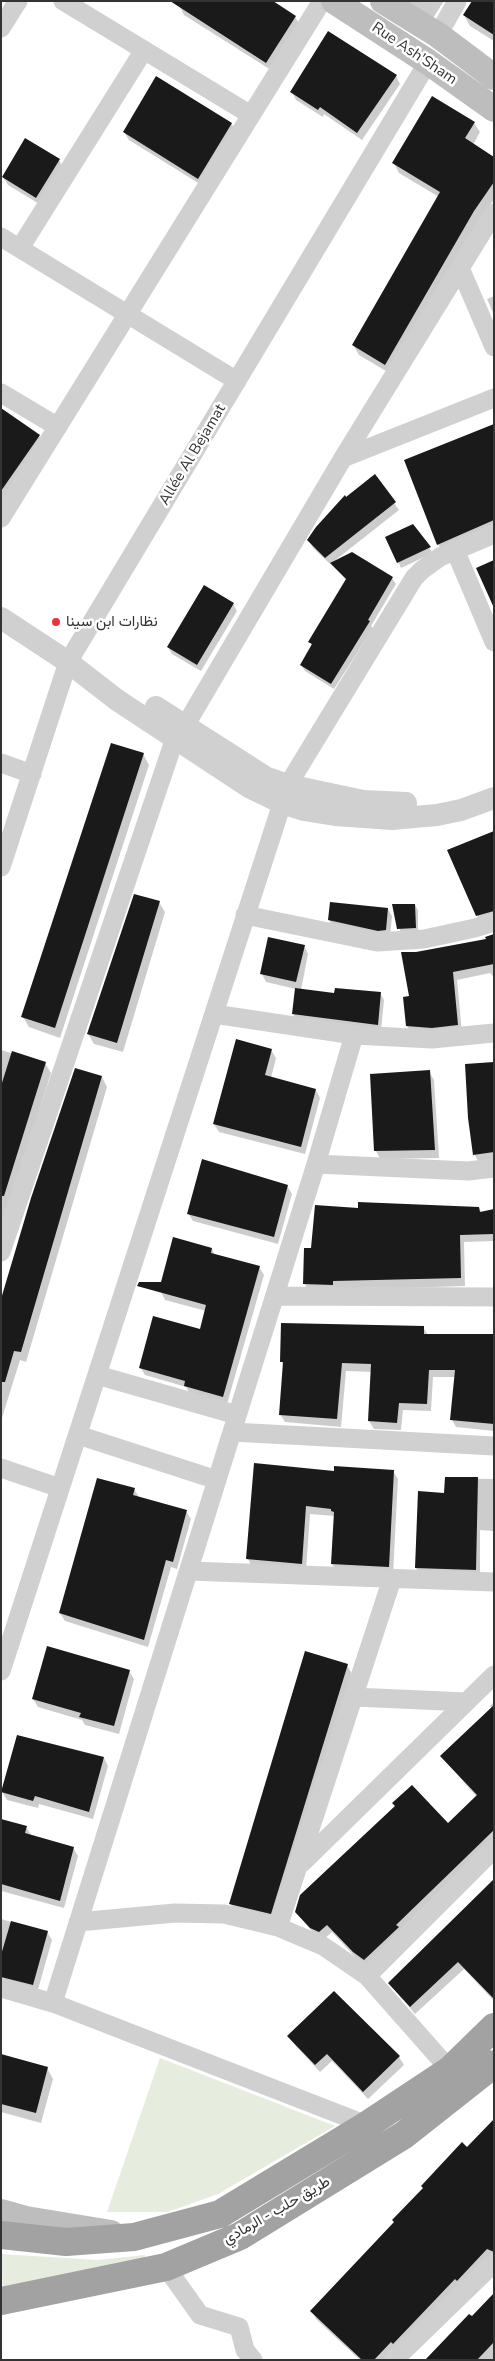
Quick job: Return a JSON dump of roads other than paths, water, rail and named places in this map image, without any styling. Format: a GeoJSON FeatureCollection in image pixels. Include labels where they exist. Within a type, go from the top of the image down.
{"type":"FeatureCollection","features":[{"type":"Feature","properties":{"kind":"highway","name":"طريق حلب - الرمادي"},"geometry":{"type":"LineString","coordinates":[[1,2235],[66,2242],[134,2236],[220,2214],[367,2125],[450,2070],[494,2027]]}},
{"type":"Feature","properties":{"kind":"highway","name":"طريق حلب - الرمادي"},"geometry":{"type":"LineString","coordinates":[[1,2301],[166,2267],[240,2236],[390,2144],[467,2087],[494,2064]]}},
{"type":"Feature","properties":{"kind":"main road","name":"Rue Ash'Sham"},"geometry":{"type":"LineString","coordinates":[[334,1],[428,62],[494,109]]}},
{"type":"Feature","properties":{"kind":"main road","name":"Rue Ash'Sham"},"geometry":{"type":"LineString","coordinates":[[383,1],[438,35],[494,77]]}},
{"type":"Feature","properties":{"kind":"main road"},"geometry":{"type":"LineString","coordinates":[[1,2212],[26,2220],[134,2236]]}},
{"type":"Feature","properties":{"kind":"street"},"geometry":{"type":"LineString","coordinates":[[1,28],[18,1]]}},
{"type":"Feature","properties":{"kind":"street"},"geometry":{"type":"LineString","coordinates":[[64,1],[251,115]]}},
{"type":"Feature","properties":{"kind":"street"},"geometry":{"type":"LineString","coordinates":[[1,518],[322,1]]}},
{"type":"Feature","properties":{"kind":"street"},"geometry":{"type":"LineString","coordinates":[[438,35],[457,1]]}},
{"type":"Feature","properties":{"kind":"street"},"geometry":{"type":"LineString","coordinates":[[20,248],[144,50]]}},
{"type":"Feature","properties":{"kind":"street","name":"Allée Al Bejamat"},"geometry":{"type":"LineString","coordinates":[[1,867],[68,662],[428,62]]}},
{"type":"Feature","properties":{"kind":"street"},"geometry":{"type":"LineString","coordinates":[[1,1252],[180,732],[343,458],[494,213]]}},
{"type":"Feature","properties":{"kind":"street"},"geometry":{"type":"LineString","coordinates":[[1,237],[237,381]]}},
{"type":"Feature","properties":{"kind":"street"},"geometry":{"type":"LineString","coordinates":[[460,268],[494,347]]}},
{"type":"Feature","properties":{"kind":"street"},"geometry":{"type":"LineString","coordinates":[[1,393],[58,427]]}},
{"type":"Feature","properties":{"kind":"street"},"geometry":{"type":"LineString","coordinates":[[343,458],[494,398]]}},
{"type":"Feature","properties":{"kind":"street"},"geometry":{"type":"LineString","coordinates":[[1,1671],[285,794],[414,578],[431,563],[455,550],[494,534]]}},
{"type":"Feature","properties":{"kind":"street"},"geometry":{"type":"LineString","coordinates":[[455,550],[494,642]]}},
{"type":"Feature","properties":{"kind":"street"},"geometry":{"type":"LineString","coordinates":[[1,618],[68,662],[117,683],[180,732],[267,778],[304,810],[335,815],[392,819],[437,815],[461,810],[494,798]]}},
{"type":"Feature","properties":{"kind":"street"},"geometry":{"type":"LineString","coordinates":[[1,763],[32,774]]}},
{"type":"Feature","properties":{"kind":"street"},"geometry":{"type":"LineString","coordinates":[[285,794],[402,803],[451,797],[494,783]]}},
{"type":"Feature","properties":{"kind":"street"},"geometry":{"type":"LineString","coordinates":[[245,915],[377,942],[424,939],[494,922]]}},
{"type":"Feature","properties":{"kind":"street"},"geometry":{"type":"LineString","coordinates":[[214,1014],[354,1035],[432,1039],[494,1033]]}},
{"type":"Feature","properties":{"kind":"street"},"geometry":{"type":"LineString","coordinates":[[53,2003],[275,1296],[354,1035]]}},
{"type":"Feature","properties":{"kind":"street"},"geometry":{"type":"LineString","coordinates":[[316,1164],[468,1171],[494,1168]]}},
{"type":"Feature","properties":{"kind":"street"},"geometry":{"type":"LineString","coordinates":[[275,1296],[494,1297]]}},
{"type":"Feature","properties":{"kind":"street"},"geometry":{"type":"LineString","coordinates":[[97,1375],[235,1424],[494,1446]]}},
{"type":"Feature","properties":{"kind":"street"},"geometry":{"type":"LineString","coordinates":[[78,1435],[217,1480]]}},
{"type":"Feature","properties":{"kind":"street"},"geometry":{"type":"LineString","coordinates":[[1,1468],[60,1488]]}},
{"type":"Feature","properties":{"kind":"street"},"geometry":{"type":"LineString","coordinates":[[188,1571],[494,1582]]}},
{"type":"Feature","properties":{"kind":"street"},"geometry":{"type":"LineString","coordinates":[[278,1927],[392,1578]]}},
{"type":"Feature","properties":{"kind":"street"},"geometry":{"type":"LineString","coordinates":[[299,1866],[494,1675]]}},
{"type":"Feature","properties":{"kind":"street"},"geometry":{"type":"LineString","coordinates":[[354,1697],[466,1702]]}},
{"type":"Feature","properties":{"kind":"street"},"geometry":{"type":"LineString","coordinates":[[367,1976],[494,1849]]}},
{"type":"Feature","properties":{"kind":"street"},"geometry":{"type":"LineString","coordinates":[[78,1922],[175,1912],[224,1914],[278,1927],[323,1946],[367,1976],[450,2070]]}},
{"type":"Feature","properties":{"kind":"street"},"geometry":{"type":"LineString","coordinates":[[1,1988],[53,2003],[367,2125],[390,2144]]}},
{"type":"Feature","properties":{"kind":"street"},"geometry":{"type":"LineString","coordinates":[[394,2360],[494,2263]]}},
{"type":"Feature","properties":{"kind":"street"},"geometry":{"type":"LineString","coordinates":[[166,2267],[200,2315],[239,2327],[245,2350],[254,2360]]}},
{"type":"Feature","properties":{"kind":"place","name":"نظارات ابن سينا"},"geometry":{"type":"Point","coordinates":[56,622]}}]}
